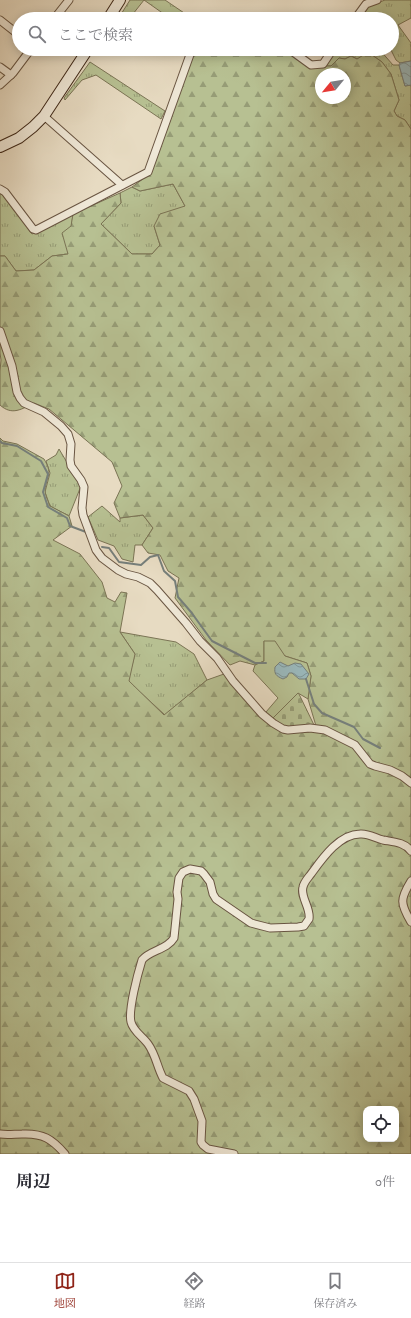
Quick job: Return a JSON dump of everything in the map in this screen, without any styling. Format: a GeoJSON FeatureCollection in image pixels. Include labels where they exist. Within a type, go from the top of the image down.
{"type":"FeatureCollection","features":[{"type":"Feature","properties":{"kind":"street"},"geometry":{"type":"LineString","coordinates":[[60,12],[69,0]]}},
{"type":"Feature","properties":{"kind":"street"},"geometry":{"type":"LineString","coordinates":[[112,12],[120,0]]}},
{"type":"Feature","properties":{"kind":"street"},"geometry":{"type":"LineString","coordinates":[[360,12],[366,4],[377,0]]}},
{"type":"Feature","properties":{"kind":"street"},"geometry":{"type":"LineString","coordinates":[[0,20],[12,29]]}},
{"type":"Feature","properties":{"kind":"street"},"geometry":{"type":"LineString","coordinates":[[0,85],[11,75],[26,56]]}},
{"type":"Feature","properties":{"kind":"street"},"geometry":{"type":"LineString","coordinates":[[0,147],[19,138],[44,116],[83,56]]}},
{"type":"Feature","properties":{"kind":"street"},"geometry":{"type":"LineString","coordinates":[[0,189],[5,192],[33,230],[36,230],[148,172],[189,56]]}},
{"type":"Feature","properties":{"kind":"street"},"geometry":{"type":"LineString","coordinates":[[299,56],[311,65],[323,64],[329,56]]}},
{"type":"Feature","properties":{"kind":"street"},"geometry":{"type":"LineString","coordinates":[[0,66],[11,75]]}},
{"type":"Feature","properties":{"kind":"street"},"geometry":{"type":"LineString","coordinates":[[44,116],[122,185]]}},
{"type":"Feature","properties":{"kind":"street"},"geometry":{"type":"LineString","coordinates":[[0,331],[12,366],[17,392],[20,398],[24,403],[44,412],[68,434],[71,444],[70,460],[84,487],[82,508],[83,515],[96,550],[102,558],[118,570],[150,583],[164,597],[200,641],[217,658],[233,681],[262,714],[273,724],[288,730],[310,728],[325,730],[355,744],[370,764],[390,770],[402,776],[411,783]]}},
{"type":"Feature","properties":{"kind":"street"},"geometry":{"type":"LineString","coordinates":[[234,1154],[208,1149],[203,1145],[201,1142],[202,1121],[194,1099],[189,1091],[163,1078],[154,1054],[133,1026],[131,1021],[133,999],[142,960],[148,954],[171,943],[174,938],[178,899],[177,892],[180,875],[190,869],[201,871],[207,878],[216,899],[251,922],[270,928],[298,927],[307,923],[309,919],[309,910],[302,891],[304,883],[316,867],[340,842],[358,834],[366,834],[382,840],[402,843],[411,851]]}},
{"type":"Feature","properties":{"kind":"street"},"geometry":{"type":"LineString","coordinates":[[411,881],[402,899],[411,922]]}},
{"type":"Feature","properties":{"kind":"street"},"geometry":{"type":"LineString","coordinates":[[0,1134],[40,1135],[49,1138],[65,1154]]}},
{"type":"Feature","properties":{"kind":"green space"},"geometry":{"type":"Polygon","coordinates":[[[130,0],[144,0],[135,12],[122,12],[130,0]]]}},
{"type":"Feature","properties":{"kind":"green space"},"geometry":{"type":"Polygon","coordinates":[[[144,0],[165,0],[183,12],[161,12],[144,0]]]}},
{"type":"Feature","properties":{"kind":"green space"},"geometry":{"type":"Polygon","coordinates":[[[385,0],[411,0],[411,18],[399,24],[399,12],[363,12],[367,7],[385,0]]]}},
{"type":"Feature","properties":{"kind":"green space"},"geometry":{"type":"Polygon","coordinates":[[[399,26],[411,43],[411,61],[400,63],[394,56],[399,56],[399,26]]]}},
{"type":"Feature","properties":{"kind":"green space"},"geometry":{"type":"Polygon","coordinates":[[[193,56],[293,56],[310,68],[331,66],[339,58],[345,59],[351,56],[357,59],[362,56],[373,56],[382,62],[391,74],[399,100],[394,111],[397,116],[405,120],[411,129],[411,1154],[0,1154],[0,438],[3,441],[17,444],[44,459],[47,464],[49,474],[45,490],[50,506],[69,516],[72,526],[53,540],[80,554],[102,582],[107,598],[115,602],[121,592],[127,593],[120,632],[135,654],[129,681],[164,715],[207,680],[224,674],[269,724],[283,733],[309,732],[316,726],[308,699],[311,676],[307,663],[285,656],[264,641],[264,661],[255,665],[240,661],[230,665],[206,640],[175,598],[179,578],[168,571],[160,555],[148,553],[142,545],[153,528],[143,515],[120,518],[114,503],[122,486],[112,462],[49,409],[34,403],[13,411],[0,405],[0,256],[5,256],[16,271],[34,270],[52,256],[68,254],[62,233],[71,226],[73,214],[120,193],[121,203],[101,224],[132,254],[152,254],[160,245],[154,226],[160,214],[185,206],[173,184],[140,191],[132,187],[151,173],[193,56]]]}},
{"type":"Feature","properties":{"kind":"green space"},"geometry":{"type":"Polygon","coordinates":[[[331,56],[351,56],[345,59],[339,58],[332,66],[324,66],[331,56]]]}},
{"type":"Feature","properties":{"kind":"green space"},"geometry":{"type":"Polygon","coordinates":[[[351,56],[368,56],[357,59],[351,56]]]}},
{"type":"Feature","properties":{"kind":"green space"},"geometry":{"type":"Polygon","coordinates":[[[373,56],[385,56],[393,65],[399,65],[405,86],[411,85],[411,129],[405,120],[397,116],[394,111],[399,100],[391,74],[382,62],[373,56]]]}},
{"type":"Feature","properties":{"kind":"green space"},"geometry":{"type":"Polygon","coordinates":[[[90,62],[165,111],[161,119],[96,75],[82,80],[65,100],[64,98],[90,62]]]}},
{"type":"Feature","properties":{"kind":"green space"},"geometry":{"type":"Polygon","coordinates":[[[173,184],[185,206],[154,226],[160,245],[152,254],[132,254],[101,224],[121,203],[120,193],[132,187],[140,191],[173,184]]]}},
{"type":"Feature","properties":{"kind":"green space"},"geometry":{"type":"Polygon","coordinates":[[[0,191],[2,191],[32,234],[73,214],[68,254],[52,256],[34,270],[16,271],[5,256],[0,256],[0,191]]]}},
{"type":"Feature","properties":{"kind":"green space"},"geometry":{"type":"Polygon","coordinates":[[[59,449],[81,486],[69,516],[50,506],[45,492],[50,473],[46,461],[56,455],[59,449]]]}},
{"type":"Feature","properties":{"kind":"green space"},"geometry":{"type":"Polygon","coordinates":[[[102,506],[120,522],[120,518],[143,515],[153,528],[142,545],[135,545],[133,562],[122,559],[114,546],[98,540],[88,517],[102,506]]]}},
{"type":"Feature","properties":{"kind":"green space"},"geometry":{"type":"Polygon","coordinates":[[[120,632],[176,642],[194,654],[207,680],[165,715],[128,681],[135,654],[120,632]]]}},
{"type":"Feature","properties":{"kind":"green space"},"geometry":{"type":"Polygon","coordinates":[[[264,641],[275,641],[285,656],[307,663],[311,676],[308,699],[298,693],[273,718],[266,712],[278,698],[253,671],[255,665],[264,661],[264,641]]]}},
{"type":"Feature","properties":{"kind":"green space"},"geometry":{"type":"Polygon","coordinates":[[[298,692],[314,725],[284,727],[273,718],[298,692]]]}},
{"type":"Feature","properties":{"kind":"water"},"geometry":{"type":"Polygon","coordinates":[[[411,61],[411,85],[405,86],[399,65],[400,63],[411,61]]]}},
{"type":"Feature","properties":{"kind":"water"},"geometry":{"type":"Polygon","coordinates":[[[280,662],[288,666],[295,663],[301,664],[309,674],[306,679],[299,679],[292,673],[289,673],[287,677],[283,679],[275,673],[275,667],[280,662]]]}},
{"type":"Feature","properties":{"kind":"waterway"},"geometry":{"type":"LineString","coordinates":[[0,441],[2,443],[17,446],[41,461],[48,474],[43,492],[48,507],[67,518],[70,526],[86,532]]}},
{"type":"Feature","properties":{"kind":"waterway"},"geometry":{"type":"LineString","coordinates":[[102,547],[109,548],[119,562],[141,565],[150,557],[158,555],[164,571],[175,581],[178,597],[212,641],[255,663],[266,663]]}},
{"type":"Feature","properties":{"kind":"waterway"},"geometry":{"type":"LineString","coordinates":[[306,679],[314,704],[322,713],[354,727],[363,739],[380,748]]}}]}
